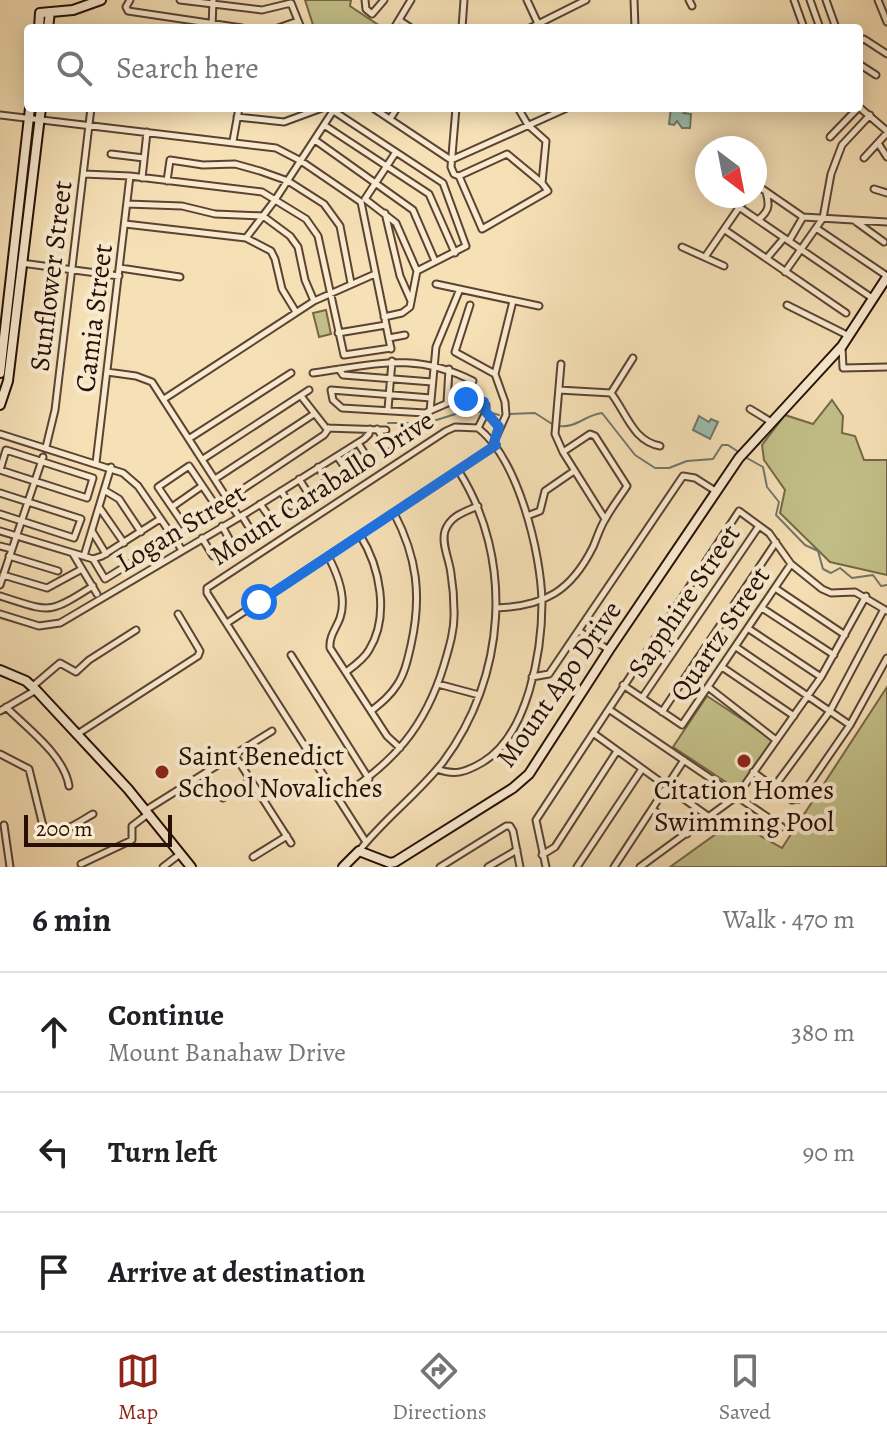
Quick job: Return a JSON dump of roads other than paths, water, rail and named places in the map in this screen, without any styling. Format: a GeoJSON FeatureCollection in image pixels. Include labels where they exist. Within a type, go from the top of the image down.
{"type":"FeatureCollection","features":[{"type":"Feature","properties":{"kind":"street"},"geometry":{"type":"LineString","coordinates":[[45,13],[73,10],[101,0]]}},
{"type":"Feature","properties":{"kind":"street"},"geometry":{"type":"LineString","coordinates":[[130,0],[126,10],[201,24]]}},
{"type":"Feature","properties":{"kind":"street"},"geometry":{"type":"LineString","coordinates":[[180,0],[262,10],[291,3],[299,24]]}},
{"type":"Feature","properties":{"kind":"street"},"geometry":{"type":"LineString","coordinates":[[365,0],[366,9],[372,14],[384,0]]}},
{"type":"Feature","properties":{"kind":"street"},"geometry":{"type":"LineString","coordinates":[[396,24],[411,0]]}},
{"type":"Feature","properties":{"kind":"street"},"geometry":{"type":"LineString","coordinates":[[462,24],[464,0]]}},
{"type":"Feature","properties":{"kind":"street"},"geometry":{"type":"LineString","coordinates":[[527,0],[538,24]]}},
{"type":"Feature","properties":{"kind":"street"},"geometry":{"type":"LineString","coordinates":[[543,24],[586,0]]}},
{"type":"Feature","properties":{"kind":"street"},"geometry":{"type":"LineString","coordinates":[[634,0],[635,24]]}},
{"type":"Feature","properties":{"kind":"street"},"geometry":{"type":"LineString","coordinates":[[794,0],[803,24]]}},
{"type":"Feature","properties":{"kind":"street"},"geometry":{"type":"LineString","coordinates":[[798,11],[809,0],[818,24]]}},
{"type":"Feature","properties":{"kind":"street"},"geometry":{"type":"LineString","coordinates":[[826,0],[835,24]]}},
{"type":"Feature","properties":{"kind":"street"},"geometry":{"type":"LineString","coordinates":[[878,0],[887,22]]}},
{"type":"Feature","properties":{"kind":"street"},"geometry":{"type":"LineString","coordinates":[[212,24],[214,2]]}},
{"type":"Feature","properties":{"kind":"street"},"geometry":{"type":"LineString","coordinates":[[41,24],[45,13]]}},
{"type":"Feature","properties":{"kind":"street"},"geometry":{"type":"LineString","coordinates":[[45,13],[47,24]]}},
{"type":"Feature","properties":{"kind":"street"},"geometry":{"type":"LineString","coordinates":[[399,20],[405,24]]}},
{"type":"Feature","properties":{"kind":"street"},"geometry":{"type":"LineString","coordinates":[[289,24],[298,21]]}},
{"type":"Feature","properties":{"kind":"street"},"geometry":{"type":"LineString","coordinates":[[863,39],[887,54]]}},
{"type":"Feature","properties":{"kind":"street"},"geometry":{"type":"LineString","coordinates":[[863,67],[876,75]]}},
{"type":"Feature","properties":{"kind":"street"},"geometry":{"type":"LineString","coordinates":[[863,111],[887,132],[864,158]]}},
{"type":"Feature","properties":{"kind":"street"},"geometry":{"type":"LineString","coordinates":[[0,405],[8,381],[30,112]]}},
{"type":"Feature","properties":{"kind":"street"},"geometry":{"type":"LineString","coordinates":[[0,373],[41,112]]}},
{"type":"Feature","properties":{"kind":"street","name":"Sunflower Street"},"geometry":{"type":"LineString","coordinates":[[46,447],[55,410],[91,112]]}},
{"type":"Feature","properties":{"kind":"street"},"geometry":{"type":"LineString","coordinates":[[233,141],[238,112]]}},
{"type":"Feature","properties":{"kind":"street"},"geometry":{"type":"LineString","coordinates":[[237,117],[284,122],[311,112]]}},
{"type":"Feature","properties":{"kind":"street"},"geometry":{"type":"LineString","coordinates":[[246,238],[288,181],[330,112]]}},
{"type":"Feature","properties":{"kind":"street"},"geometry":{"type":"LineString","coordinates":[[336,112],[443,183],[467,243],[464,248],[417,271]]}},
{"type":"Feature","properties":{"kind":"street"},"geometry":{"type":"LineString","coordinates":[[379,112],[451,160]]}},
{"type":"Feature","properties":{"kind":"street"},"geometry":{"type":"LineString","coordinates":[[390,119],[394,112]]}},
{"type":"Feature","properties":{"kind":"street"},"geometry":{"type":"LineString","coordinates":[[456,112],[451,171],[459,176],[482,229],[548,191],[507,154],[459,176]]}},
{"type":"Feature","properties":{"kind":"street"},"geometry":{"type":"LineString","coordinates":[[520,112],[528,125],[546,141],[542,183]]}},
{"type":"Feature","properties":{"kind":"street"},"geometry":{"type":"LineString","coordinates":[[451,160],[558,112]]}},
{"type":"Feature","properties":{"kind":"street"},"geometry":{"type":"LineString","coordinates":[[830,137],[855,112]]}},
{"type":"Feature","properties":{"kind":"street"},"geometry":{"type":"LineString","coordinates":[[0,115],[233,141],[276,148],[301,161],[385,213],[400,228],[417,271],[407,311],[384,317]]}},
{"type":"Feature","properties":{"kind":"street"},"geometry":{"type":"LineString","coordinates":[[785,272],[823,218],[831,174],[842,145],[870,115]]}},
{"type":"Feature","properties":{"kind":"street"},"geometry":{"type":"LineString","coordinates":[[324,125],[429,194],[455,253]]}},
{"type":"Feature","properties":{"kind":"street"},"geometry":{"type":"LineString","coordinates":[[142,178],[147,131]]}},
{"type":"Feature","properties":{"kind":"street"},"geometry":{"type":"LineString","coordinates":[[315,140],[413,210],[435,261]]}},
{"type":"Feature","properties":{"kind":"street"},"geometry":{"type":"LineString","coordinates":[[878,143],[887,157]]}},
{"type":"Feature","properties":{"kind":"street"},"geometry":{"type":"LineString","coordinates":[[84,174],[130,176],[262,192],[306,219],[318,236],[344,355],[391,349],[363,200],[396,152]]}},
{"type":"Feature","properties":{"kind":"street"},"geometry":{"type":"LineString","coordinates":[[111,154],[144,158]]}},
{"type":"Feature","properties":{"kind":"street"},"geometry":{"type":"LineString","coordinates":[[167,181],[170,160],[203,165],[235,164],[288,181],[324,204],[334,216],[340,226],[351,283]]}},
{"type":"Feature","properties":{"kind":"street","name":"Camia Street"},"geometry":{"type":"LineString","coordinates":[[96,463],[130,176]]}},
{"type":"Feature","properties":{"kind":"street"},"geometry":{"type":"LineString","coordinates":[[874,189],[887,193]]}},
{"type":"Feature","properties":{"kind":"street"},"geometry":{"type":"LineString","coordinates":[[767,192],[803,217],[887,222]]}},
{"type":"Feature","properties":{"kind":"street"},"geometry":{"type":"LineString","coordinates":[[758,220],[770,205],[767,197]]}},
{"type":"Feature","properties":{"kind":"street"},"geometry":{"type":"LineString","coordinates":[[127,204],[182,206],[215,214],[263,216],[290,236],[298,247],[305,280],[314,301]]}},
{"type":"Feature","properties":{"kind":"street"},"geometry":{"type":"LineString","coordinates":[[705,257],[738,208]]}},
{"type":"Feature","properties":{"kind":"street"},"geometry":{"type":"LineString","coordinates":[[740,208],[873,299]]}},
{"type":"Feature","properties":{"kind":"street"},"geometry":{"type":"LineString","coordinates":[[385,213],[400,276],[411,302]]}},
{"type":"Feature","properties":{"kind":"street"},"geometry":{"type":"LineString","coordinates":[[767,258],[786,240],[803,217]]}},
{"type":"Feature","properties":{"kind":"street"},"geometry":{"type":"LineString","coordinates":[[854,220],[884,242]]}},
{"type":"Feature","properties":{"kind":"street"},"geometry":{"type":"LineString","coordinates":[[125,224],[246,238],[271,251],[282,289],[296,312]]}},
{"type":"Feature","properties":{"kind":"street"},"geometry":{"type":"LineString","coordinates":[[816,228],[887,277]]}},
{"type":"Feature","properties":{"kind":"street"},"geometry":{"type":"LineString","coordinates":[[725,230],[846,313]]}},
{"type":"Feature","properties":{"kind":"street"},"geometry":{"type":"LineString","coordinates":[[682,247],[724,266]]}},
{"type":"Feature","properties":{"kind":"street"},"geometry":{"type":"LineString","coordinates":[[18,263],[119,276]]}},
{"type":"Feature","properties":{"kind":"street"},"geometry":{"type":"LineString","coordinates":[[120,268],[180,277]]}},
{"type":"Feature","properties":{"kind":"street"},"geometry":{"type":"LineString","coordinates":[[164,399],[314,301],[375,274]]}},
{"type":"Feature","properties":{"kind":"street","name":"Mount Apo Drive"},"geometry":{"type":"LineString","coordinates":[[359,851],[390,863],[395,862],[523,781],[739,458],[842,346],[887,277]]}},
{"type":"Feature","properties":{"kind":"street"},"geometry":{"type":"LineString","coordinates":[[436,284],[539,306]]}},
{"type":"Feature","properties":{"kind":"street"},"geometry":{"type":"LineString","coordinates":[[430,411],[436,347],[460,289]]}},
{"type":"Feature","properties":{"kind":"street"},"geometry":{"type":"LineString","coordinates":[[366,842],[227,623],[495,444],[506,415],[505,402],[495,374],[513,301]]}},
{"type":"Feature","properties":{"kind":"street"},"geometry":{"type":"LineString","coordinates":[[470,305],[455,352],[495,374]]}},
{"type":"Feature","properties":{"kind":"street"},"geometry":{"type":"LineString","coordinates":[[787,305],[849,336]]}},
{"type":"Feature","properties":{"kind":"street"},"geometry":{"type":"LineString","coordinates":[[338,333],[386,325]]}},
{"type":"Feature","properties":{"kind":"street"},"geometry":{"type":"LineString","coordinates":[[389,338],[405,335]]}},
{"type":"Feature","properties":{"kind":"street"},"geometry":{"type":"LineString","coordinates":[[842,346],[843,368],[887,367]]}},
{"type":"Feature","properties":{"kind":"street"},"geometry":{"type":"LineString","coordinates":[[611,393],[633,358]]}},
{"type":"Feature","properties":{"kind":"street"},"geometry":{"type":"LineString","coordinates":[[388,409],[392,361]]}},
{"type":"Feature","properties":{"kind":"street"},"geometry":{"type":"LineString","coordinates":[[313,373],[392,361],[449,369],[473,381]]}},
{"type":"Feature","properties":{"kind":"street"},"geometry":{"type":"LineString","coordinates":[[561,364],[554,425],[558,444],[605,519]]}},
{"type":"Feature","properties":{"kind":"street"},"geometry":{"type":"LineString","coordinates":[[339,369],[343,375],[432,382]]}},
{"type":"Feature","properties":{"kind":"street"},"geometry":{"type":"LineString","coordinates":[[447,403],[449,369]]}},
{"type":"Feature","properties":{"kind":"street"},"geometry":{"type":"LineString","coordinates":[[107,372],[148,379],[252,532]]}},
{"type":"Feature","properties":{"kind":"street"},"geometry":{"type":"LineString","coordinates":[[190,438],[291,373]]}},
{"type":"Feature","properties":{"kind":"street"},"geometry":{"type":"LineString","coordinates":[[203,459],[309,390]]}},
{"type":"Feature","properties":{"kind":"street"},"geometry":{"type":"LineString","coordinates":[[431,398],[331,390],[333,400],[342,408],[430,411],[457,399],[482,401],[486,412],[478,428]]}},
{"type":"Feature","properties":{"kind":"street"},"geometry":{"type":"LineString","coordinates":[[559,390],[611,393]]}},
{"type":"Feature","properties":{"kind":"street"},"geometry":{"type":"LineString","coordinates":[[611,393],[635,433],[645,442],[660,446]]}},
{"type":"Feature","properties":{"kind":"street"},"geometry":{"type":"LineString","coordinates":[[301,396],[322,424],[329,428],[386,430]]}},
{"type":"Feature","properties":{"kind":"street"},"geometry":{"type":"LineString","coordinates":[[750,409],[774,423]]}},
{"type":"Feature","properties":{"kind":"street"},"geometry":{"type":"LineString","coordinates":[[486,412],[499,427]]}},
{"type":"Feature","properties":{"kind":"street"},"geometry":{"type":"LineString","coordinates":[[215,479],[314,414]]}},
{"type":"Feature","properties":{"kind":"street","name":"Mount Caraballo Drive"},"geometry":{"type":"LineString","coordinates":[[227,623],[207,593],[211,583],[446,431],[455,427],[478,428],[495,444]]}},
{"type":"Feature","properties":{"kind":"street"},"geometry":{"type":"LineString","coordinates":[[228,499],[324,435],[329,428]]}},
{"type":"Feature","properties":{"kind":"street"},"geometry":{"type":"LineString","coordinates":[[373,429],[388,445]]}},
{"type":"Feature","properties":{"kind":"street","name":"Logan Street"},"geometry":{"type":"LineString","coordinates":[[0,614],[33,625],[52,626],[180,548],[260,504],[358,443],[373,429]]}},
{"type":"Feature","properties":{"kind":"street"},"geometry":{"type":"LineString","coordinates":[[0,434],[111,467],[135,482],[180,548]]}},
{"type":"Feature","properties":{"kind":"street"},"geometry":{"type":"LineString","coordinates":[[497,608],[542,602],[569,582],[627,486],[598,440],[590,434],[563,452]]}},
{"type":"Feature","properties":{"kind":"street"},"geometry":{"type":"LineString","coordinates":[[358,443],[367,457]]}},
{"type":"Feature","properties":{"kind":"street"},"geometry":{"type":"LineString","coordinates":[[437,769],[449,773],[464,772],[499,751],[524,706],[532,677],[542,602],[527,516],[511,473],[495,444]]}},
{"type":"Feature","properties":{"kind":"street"},"geometry":{"type":"LineString","coordinates":[[6,450],[42,459],[93,478],[87,498],[0,470],[6,450]]}},
{"type":"Feature","properties":{"kind":"street"},"geometry":{"type":"LineString","coordinates":[[337,456],[346,469]]}},
{"type":"Feature","properties":{"kind":"street"},"geometry":{"type":"LineString","coordinates":[[0,585],[42,459]]}},
{"type":"Feature","properties":{"kind":"street"},"geometry":{"type":"LineString","coordinates":[[93,559],[105,579],[218,509],[189,466],[158,487],[186,528]]}},
{"type":"Feature","properties":{"kind":"street"},"geometry":{"type":"LineString","coordinates":[[84,556],[111,467]]}},
{"type":"Feature","properties":{"kind":"street"},"geometry":{"type":"LineString","coordinates":[[318,467],[327,481]]}},
{"type":"Feature","properties":{"kind":"street"},"geometry":{"type":"LineString","coordinates":[[343,867],[437,769],[450,751],[479,695],[489,666],[497,608],[489,540],[478,506],[458,470]]}},
{"type":"Feature","properties":{"kind":"street"},"geometry":{"type":"LineString","coordinates":[[527,516],[540,511],[549,487],[574,471]]}},
{"type":"Feature","properties":{"kind":"street"},"geometry":{"type":"LineString","coordinates":[[532,677],[549,674],[683,476],[695,478],[718,492]]}},
{"type":"Feature","properties":{"kind":"street"},"geometry":{"type":"LineString","coordinates":[[299,479],[308,493]]}},
{"type":"Feature","properties":{"kind":"street"},"geometry":{"type":"LineString","coordinates":[[172,507],[202,486]]}},
{"type":"Feature","properties":{"kind":"street"},"geometry":{"type":"LineString","coordinates":[[104,490],[119,499],[141,532]]}},
{"type":"Feature","properties":{"kind":"street"},"geometry":{"type":"LineString","coordinates":[[281,491],[291,506]]}},
{"type":"Feature","properties":{"kind":"street"},"geometry":{"type":"LineString","coordinates":[[0,493],[79,517],[78,528],[74,538],[0,514]]}},
{"type":"Feature","properties":{"kind":"street"},"geometry":{"type":"LineString","coordinates":[[260,504],[271,519]]}},
{"type":"Feature","properties":{"kind":"street"},"geometry":{"type":"LineString","coordinates":[[99,506],[124,543]]}},
{"type":"Feature","properties":{"kind":"street"},"geometry":{"type":"LineString","coordinates":[[339,798],[369,779],[422,720],[450,648],[454,614],[451,571],[444,537],[446,527],[456,515],[478,506]]}},
{"type":"Feature","properties":{"kind":"street"},"geometry":{"type":"LineString","coordinates":[[546,867],[536,820],[739,511],[776,542],[791,564],[822,589],[831,593],[855,592],[886,610],[830,711],[774,787]]}},
{"type":"Feature","properties":{"kind":"street"},"geometry":{"type":"LineString","coordinates":[[371,711],[399,683],[410,652],[418,596],[409,547],[394,513]]}},
{"type":"Feature","properties":{"kind":"street"},"geometry":{"type":"LineString","coordinates":[[0,531],[93,559],[160,519]]}},
{"type":"Feature","properties":{"kind":"street"},"geometry":{"type":"LineString","coordinates":[[222,526],[232,544]]}},
{"type":"Feature","properties":{"kind":"street","name":"Sapphire Street"},"geometry":{"type":"LineString","coordinates":[[642,698],[759,526]]}},
{"type":"Feature","properties":{"kind":"street"},"geometry":{"type":"LineString","coordinates":[[91,531],[106,554]]}},
{"type":"Feature","properties":{"kind":"street"},"geometry":{"type":"LineString","coordinates":[[346,672],[369,650],[379,628],[380,599],[375,566],[360,535]]}},
{"type":"Feature","properties":{"kind":"street"},"geometry":{"type":"LineString","coordinates":[[202,538],[213,556]]}},
{"type":"Feature","properties":{"kind":"street"},"geometry":{"type":"LineString","coordinates":[[623,685],[662,712],[776,542]]}},
{"type":"Feature","properties":{"kind":"street"},"geometry":{"type":"LineString","coordinates":[[0,546],[10,553],[58,571]]}},
{"type":"Feature","properties":{"kind":"street"},"geometry":{"type":"LineString","coordinates":[[72,553],[97,594]]}},
{"type":"Feature","properties":{"kind":"street"},"geometry":{"type":"LineString","coordinates":[[328,556],[338,581],[342,613],[329,639],[330,648],[387,736],[400,748]]}},
{"type":"Feature","properties":{"kind":"street","name":"Quartz Street"},"geometry":{"type":"LineString","coordinates":[[662,712],[682,725],[791,564]]}},
{"type":"Feature","properties":{"kind":"street"},"geometry":{"type":"LineString","coordinates":[[3,571],[47,588],[82,569]]}},
{"type":"Feature","properties":{"kind":"street"},"geometry":{"type":"LineString","coordinates":[[0,596],[50,609],[61,606],[93,586]]}},
{"type":"Feature","properties":{"kind":"street"},"geometry":{"type":"LineString","coordinates":[[775,588],[845,635]]}},
{"type":"Feature","properties":{"kind":"street"},"geometry":{"type":"LineString","coordinates":[[640,867],[737,796],[821,677],[866,596]]}},
{"type":"Feature","properties":{"kind":"street"},"geometry":{"type":"LineString","coordinates":[[762,608],[834,655]]}},
{"type":"Feature","properties":{"kind":"street"},"geometry":{"type":"LineString","coordinates":[[76,736],[198,656],[199,648],[178,614]]}},
{"type":"Feature","properties":{"kind":"street"},"geometry":{"type":"LineString","coordinates":[[749,629],[821,677]]}},
{"type":"Feature","properties":{"kind":"street"},"geometry":{"type":"LineString","coordinates":[[0,711],[34,688],[60,663],[76,672],[136,630]]}},
{"type":"Feature","properties":{"kind":"street"},"geometry":{"type":"LineString","coordinates":[[579,631],[609,650]]}},
{"type":"Feature","properties":{"kind":"street"},"geometry":{"type":"LineString","coordinates":[[736,647],[850,725]]}},
{"type":"Feature","properties":{"kind":"street"},"geometry":{"type":"LineString","coordinates":[[291,655],[369,779]]}},
{"type":"Feature","properties":{"kind":"street"},"geometry":{"type":"LineString","coordinates":[[753,772],[792,800],[799,799],[850,725],[887,658]]}},
{"type":"Feature","properties":{"kind":"street"},"geometry":{"type":"LineString","coordinates":[[722,667],[794,716]]}},
{"type":"Feature","properties":{"kind":"street"},"geometry":{"type":"LineString","coordinates":[[0,670],[16,675],[34,688],[148,812],[191,867]]}},
{"type":"Feature","properties":{"kind":"street"},"geometry":{"type":"LineString","coordinates":[[438,684],[479,695]]}},
{"type":"Feature","properties":{"kind":"street"},"geometry":{"type":"LineString","coordinates":[[708,687],[776,740]]}},
{"type":"Feature","properties":{"kind":"street"},"geometry":{"type":"LineString","coordinates":[[6,707],[60,762],[69,786]]}},
{"type":"Feature","properties":{"kind":"street"},"geometry":{"type":"LineString","coordinates":[[610,710],[782,827]]}},
{"type":"Feature","properties":{"kind":"street"},"geometry":{"type":"LineString","coordinates":[[81,864],[132,840],[132,826],[148,812],[272,731]]}},
{"type":"Feature","properties":{"kind":"street"},"geometry":{"type":"LineString","coordinates":[[593,733],[710,817]]}},
{"type":"Feature","properties":{"kind":"street"},"geometry":{"type":"LineString","coordinates":[[542,855],[555,847],[617,751]]}},
{"type":"Feature","properties":{"kind":"street"},"geometry":{"type":"LineString","coordinates":[[0,754],[29,769],[44,830],[52,833],[62,830],[93,814]]}},
{"type":"Feature","properties":{"kind":"street"},"geometry":{"type":"LineString","coordinates":[[234,754],[291,843]]}},
{"type":"Feature","properties":{"kind":"street"},"geometry":{"type":"LineString","coordinates":[[614,867],[684,760]]}},
{"type":"Feature","properties":{"kind":"street"},"geometry":{"type":"LineString","coordinates":[[577,867],[642,769]]}},
{"type":"Feature","properties":{"kind":"street"},"geometry":{"type":"LineString","coordinates":[[223,798],[251,780]]}},
{"type":"Feature","properties":{"kind":"street"},"geometry":{"type":"LineString","coordinates":[[652,809],[687,834]]}},
{"type":"Feature","properties":{"kind":"street"},"geometry":{"type":"LineString","coordinates":[[4,825],[10,867]]}},
{"type":"Feature","properties":{"kind":"street"},"geometry":{"type":"LineString","coordinates":[[440,867],[506,826],[513,831],[520,867]]}},
{"type":"Feature","properties":{"kind":"street"},"geometry":{"type":"LineString","coordinates":[[253,857],[287,836]]}},
{"type":"Feature","properties":{"kind":"street"},"geometry":{"type":"LineString","coordinates":[[488,867],[517,850]]}},
{"type":"Feature","properties":{"kind":"street"},"geometry":{"type":"LineString","coordinates":[[163,867],[180,853]]}},
{"type":"Feature","properties":{"kind":"waterway"},"geometry":{"type":"LineString","coordinates":[[388,423],[427,423],[465,411],[484,412]]}},
{"type":"Feature","properties":{"kind":"waterway"},"geometry":{"type":"LineString","coordinates":[[489,412],[499,415]]}},
{"type":"Feature","properties":{"kind":"waterway"},"geometry":{"type":"LineString","coordinates":[[509,414],[535,413],[552,424]]}},
{"type":"Feature","properties":{"kind":"waterway"},"geometry":{"type":"LineString","coordinates":[[559,426],[571,425],[602,413],[635,455],[655,468],[713,459],[722,445],[728,445],[740,453]]}},
{"type":"Feature","properties":{"kind":"waterway"},"geometry":{"type":"LineString","coordinates":[[745,457],[763,467],[767,487],[779,502],[776,515],[805,545],[818,551],[823,569],[831,573],[840,568],[852,578],[873,575],[881,586],[887,585]]}},
{"type":"Feature","properties":{"kind":"place","name":"Citation Homes Swimming Pool"},"geometry":{"type":"Point","coordinates":[744,761]}},
{"type":"Feature","properties":{"kind":"place","name":"Saint Benedict School Novaliches"},"geometry":{"type":"Point","coordinates":[162,772]}}]}
